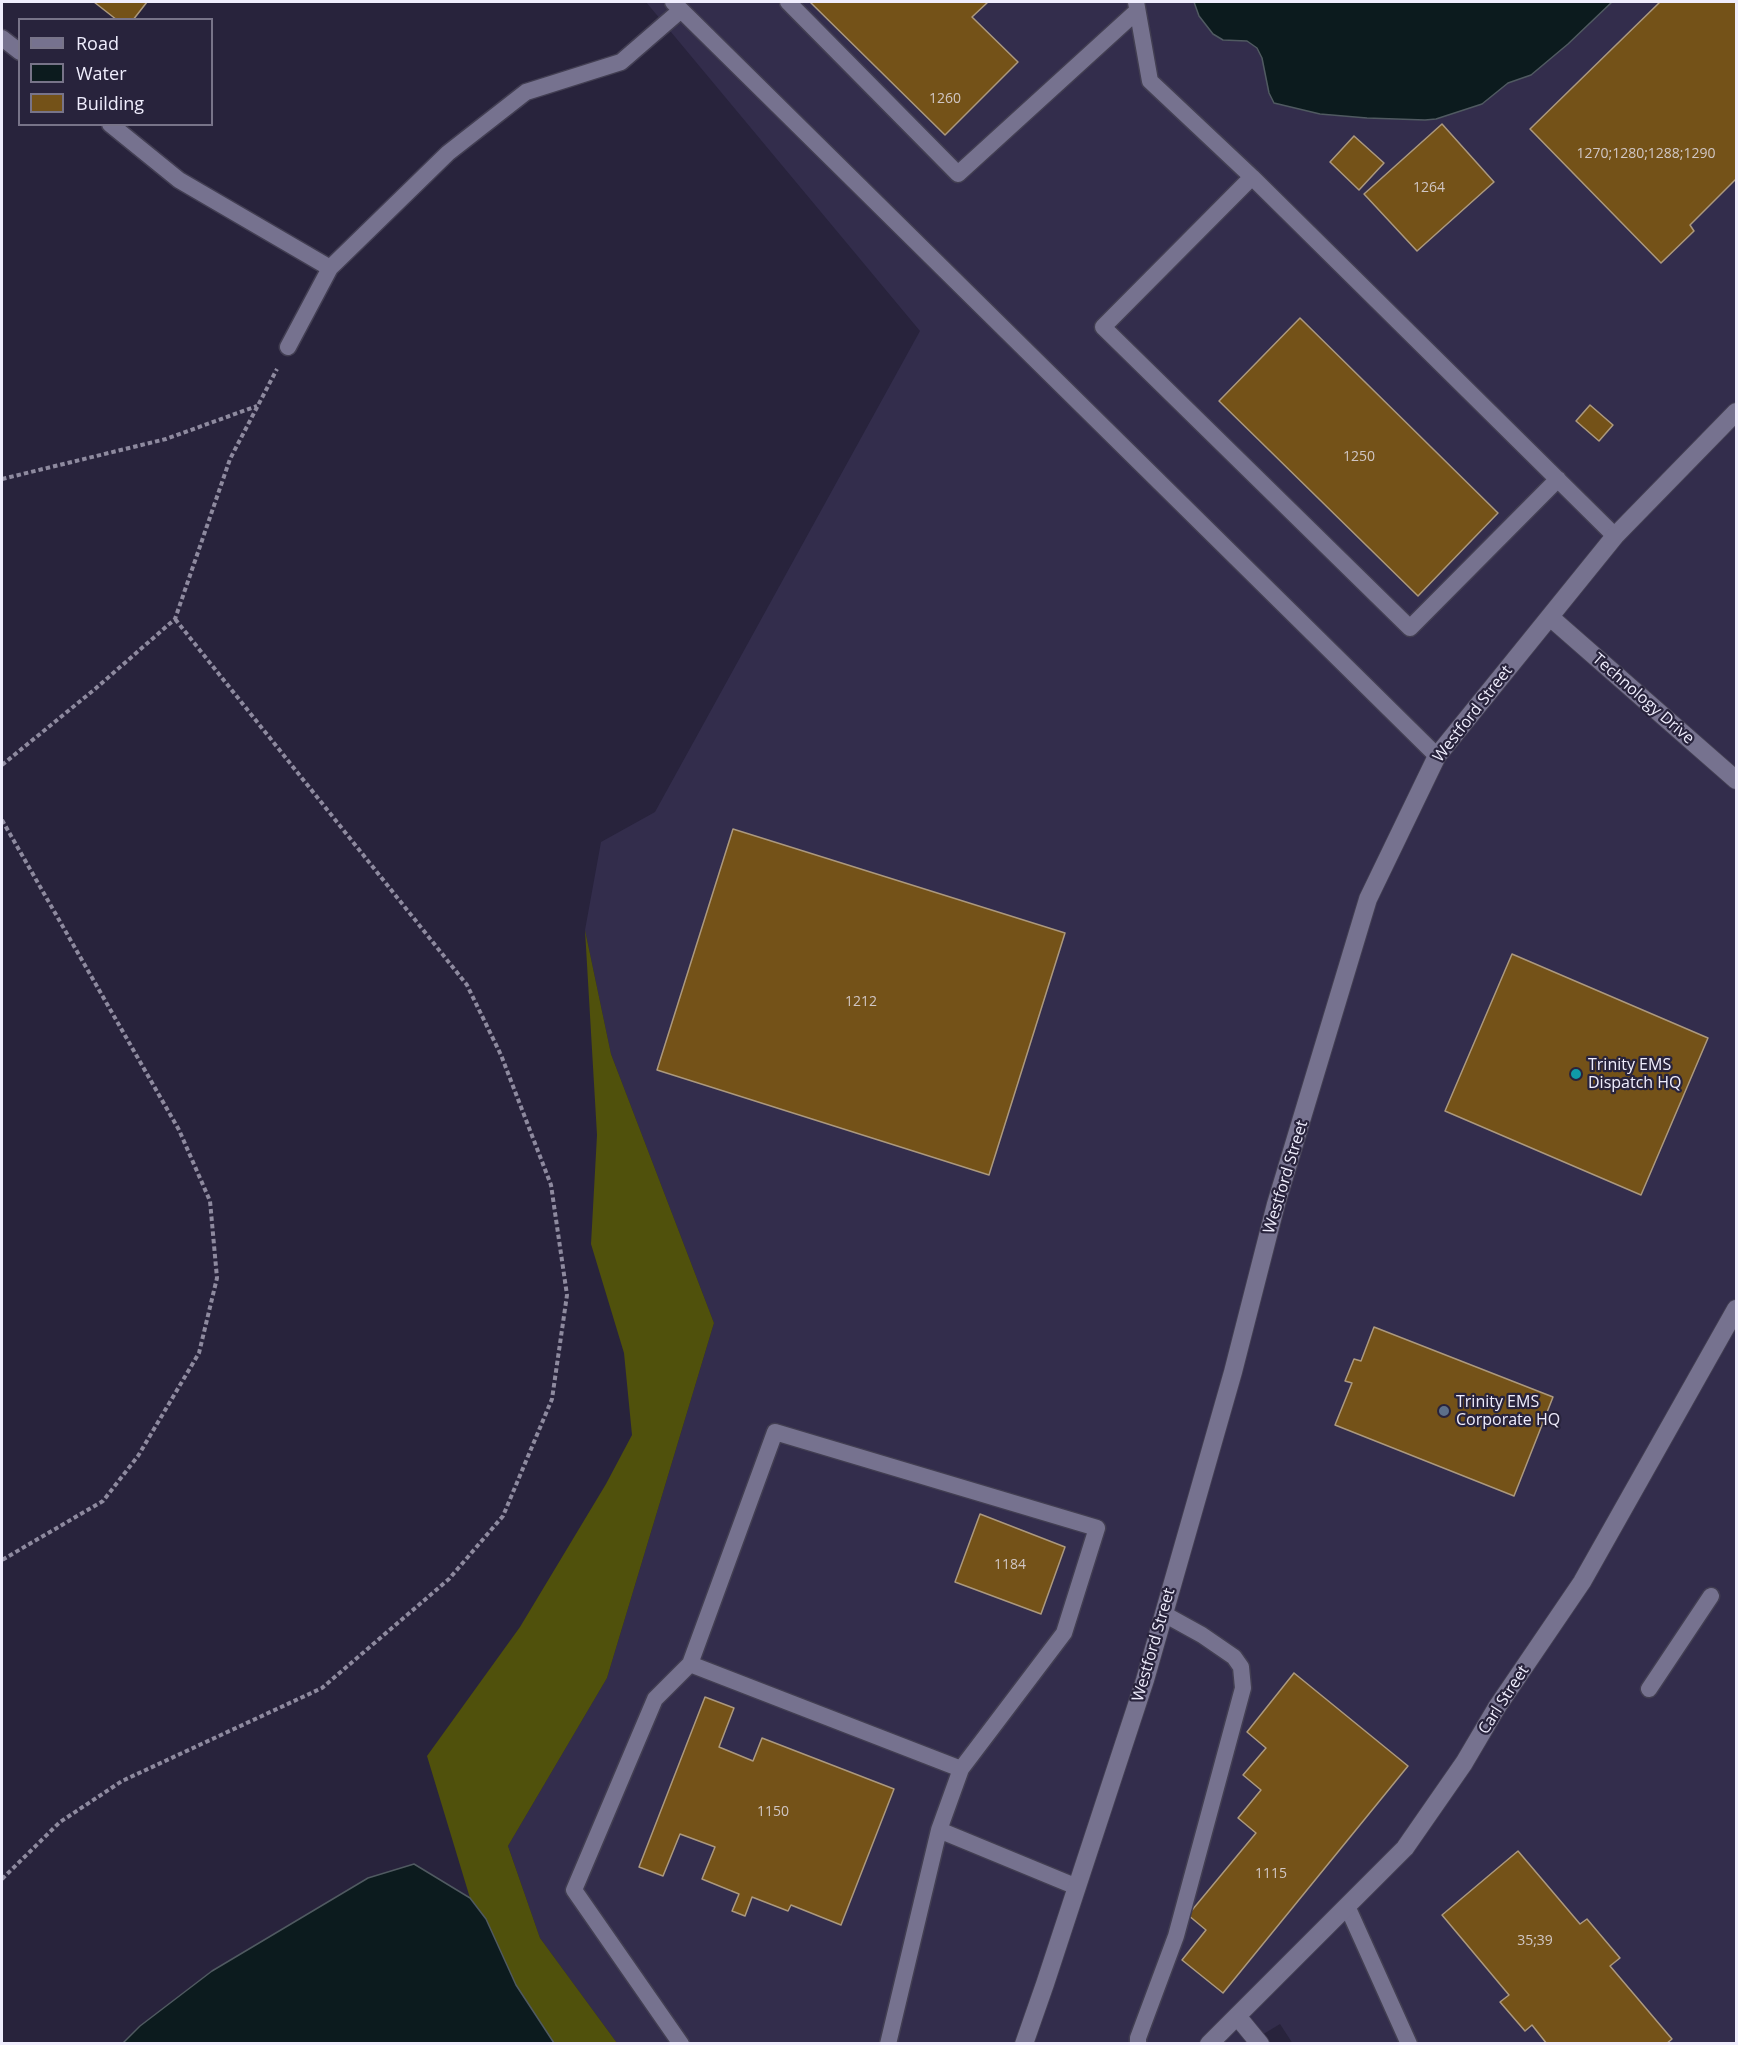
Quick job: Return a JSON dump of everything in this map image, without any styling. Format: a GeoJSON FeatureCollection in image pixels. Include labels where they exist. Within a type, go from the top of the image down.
{"type":"FeatureCollection","features":[{"type":"Feature","properties":{"kind":"main road","name":"Westford Street"},"geometry":{"type":"LineString","coordinates":[[1024,2043],[1145,1680],[1233,1372],[1276,1204],[1368,899],[1437,756],[1615,536],[1737,412]]}},
{"type":"Feature","properties":{"kind":"main road","name":"Technology Drive"},"geometry":{"type":"LineString","coordinates":[[1550,617],[1737,780]]}},
{"type":"Feature","properties":{"kind":"main road","name":"Carl Street"},"geometry":{"type":"LineString","coordinates":[[1209,2043],[1406,1848],[1464,1763],[1497,1707],[1582,1582],[1737,1309]]}},
{"type":"Feature","properties":{"kind":"main road"},"geometry":{"type":"LineString","coordinates":[[1237,2016],[1260,2043]]}},
{"type":"Feature","properties":{"kind":"lane"},"geometry":{"type":"LineString","coordinates":[[788,2],[958,174],[1136,6]]}},
{"type":"Feature","properties":{"kind":"lane"},"geometry":{"type":"LineString","coordinates":[[288,347],[330,268],[448,153],[526,92],[621,62],[677,6],[1437,756]]}},
{"type":"Feature","properties":{"kind":"lane"},"geometry":{"type":"LineString","coordinates":[[1136,6],[1150,81],[1252,177],[1615,536]]}},
{"type":"Feature","properties":{"kind":"lane"},"geometry":{"type":"LineString","coordinates":[[2,38],[18,50]]}},
{"type":"Feature","properties":{"kind":"lane"},"geometry":{"type":"LineString","coordinates":[[112,126],[179,180],[330,268]]}},
{"type":"Feature","properties":{"kind":"lane"},"geometry":{"type":"LineString","coordinates":[[1252,177],[1103,327],[1410,628],[1558,479]]}},
{"type":"Feature","properties":{"kind":"lane"},"geometry":{"type":"LineString","coordinates":[[681,2043],[574,1890],[655,1699],[690,1664],[775,1432],[1097,1528],[1064,1633],[960,1769],[939,1830],[888,2043]]}},
{"type":"Feature","properties":{"kind":"lane"},"geometry":{"type":"LineString","coordinates":[[1649,1689],[1711,1596]]}},
{"type":"Feature","properties":{"kind":"lane"},"geometry":{"type":"LineString","coordinates":[[1138,2043],[1176,1936],[1243,1688],[1241,1667],[1234,1657],[1202,1635],[1164,1614]]}},
{"type":"Feature","properties":{"kind":"lane"},"geometry":{"type":"LineString","coordinates":[[690,1664],[960,1769]]}},
{"type":"Feature","properties":{"kind":"lane"},"geometry":{"type":"LineString","coordinates":[[939,1830],[1077,1887]]}},
{"type":"Feature","properties":{"kind":"lane"},"geometry":{"type":"LineString","coordinates":[[1347,1906],[1409,2043]]}},
{"type":"Feature","properties":{"kind":"path"},"geometry":{"type":"LineString","coordinates":[[2,765],[176,619],[230,459],[288,347]]}},
{"type":"Feature","properties":{"kind":"path"},"geometry":{"type":"LineString","coordinates":[[2,479],[166,439],[258,406]]}},
{"type":"Feature","properties":{"kind":"path"},"geometry":{"type":"LineString","coordinates":[[2,1879],[60,1822],[122,1781],[322,1688],[449,1579],[503,1516],[552,1399],[567,1295],[551,1185],[501,1055],[467,985],[176,619]]}},
{"type":"Feature","properties":{"kind":"path"},"geometry":{"type":"LineString","coordinates":[[2,820],[180,1130],[210,1201],[217,1278],[199,1353],[138,1456],[103,1501],[2,1560]]}},
{"type":"Feature","properties":{"kind":"shaded area"},"geometry":{"type":"Polygon","coordinates":[[[646,2],[1736,2],[1736,2043],[1293,2044],[1280,2024],[1247,2044],[617,2043],[540,1938],[508,1846],[607,1678],[714,1323],[611,1054],[585,930],[601,842],[655,812],[920,331],[646,2]]]}},
{"type":"Feature","properties":{"kind":"shaded area"},"geometry":{"type":"Polygon","coordinates":[[[585,930],[611,1054],[714,1323],[607,1678],[508,1846],[540,1938],[617,2043],[554,2043],[516,1985],[486,1919],[470,1898],[427,1756],[520,1627],[606,1484],[632,1435],[624,1353],[591,1244],[597,1135],[585,930]]]}},
{"type":"Feature","properties":{"kind":"water"},"geometry":{"type":"Polygon","coordinates":[[[1194,2],[1612,2],[1531,75],[1508,83],[1482,104],[1436,119],[1425,120],[1320,114],[1274,103],[1269,93],[1262,58],[1257,48],[1247,41],[1223,40],[1213,34],[1199,16],[1194,2]]]}},
{"type":"Feature","properties":{"kind":"water"},"geometry":{"type":"Polygon","coordinates":[[[414,1864],[470,1898],[486,1919],[516,1985],[554,2043],[123,2043],[140,2026],[212,1971],[368,1878],[414,1864]]]}},
{"type":"Feature","properties":{"kind":"building"},"geometry":{"type":"Polygon","coordinates":[[[94,2],[147,2],[135,18],[114,18],[94,2]]]}},
{"type":"Feature","properties":{"kind":"building"},"geometry":{"type":"Polygon","coordinates":[[[810,2],[988,2],[972,17],[1018,62],[945,135],[810,2]]]}},
{"type":"Feature","properties":{"kind":"building"},"geometry":{"type":"Polygon","coordinates":[[[1660,2],[1736,2],[1736,179],[1690,225],[1694,231],[1661,263],[1530,129],[1660,2]]]}},
{"type":"Feature","properties":{"kind":"building"},"geometry":{"type":"Polygon","coordinates":[[[1442,124],[1494,182],[1417,251],[1364,194],[1442,124]]]}},
{"type":"Feature","properties":{"kind":"building"},"geometry":{"type":"Polygon","coordinates":[[[1354,136],[1384,163],[1359,190],[1330,162],[1354,136]]]}},
{"type":"Feature","properties":{"kind":"building"},"geometry":{"type":"Polygon","coordinates":[[[1300,318],[1498,513],[1418,596],[1219,401],[1300,318]]]}},
{"type":"Feature","properties":{"kind":"building"},"geometry":{"type":"Polygon","coordinates":[[[1590,405],[1613,425],[1599,441],[1576,421],[1590,405]]]}},
{"type":"Feature","properties":{"kind":"building"},"geometry":{"type":"Polygon","coordinates":[[[733,829],[1065,933],[989,1175],[657,1070],[733,829]]]}},
{"type":"Feature","properties":{"kind":"building","name":"Trinity EMS Dispatch HQ"},"geometry":{"type":"Polygon","coordinates":[[[1512,954],[1708,1038],[1641,1195],[1445,1111],[1512,954]]]}},
{"type":"Feature","properties":{"kind":"building","name":"Trinity EMS Corporate HQ"},"geometry":{"type":"Polygon","coordinates":[[[1374,1327],[1553,1397],[1514,1496],[1335,1425],[1352,1383],[1345,1381],[1354,1359],[1361,1361],[1374,1327]]]}},
{"type":"Feature","properties":{"kind":"building"},"geometry":{"type":"Polygon","coordinates":[[[980,1514],[1065,1547],[1041,1614],[955,1582],[980,1514]]]}},
{"type":"Feature","properties":{"kind":"building"},"geometry":{"type":"Polygon","coordinates":[[[1294,1673],[1408,1766],[1223,1993],[1182,1960],[1206,1930],[1188,1915],[1256,1833],[1238,1818],[1261,1790],[1243,1775],[1266,1748],[1247,1732],[1294,1673]]]}},
{"type":"Feature","properties":{"kind":"building"},"geometry":{"type":"Polygon","coordinates":[[[705,1697],[734,1708],[719,1747],[753,1761],[762,1738],[894,1789],[841,1925],[791,1905],[788,1911],[752,1897],[745,1916],[732,1911],[739,1894],[702,1879],[715,1847],[680,1834],[663,1876],[639,1867],[705,1697]]]}},
{"type":"Feature","properties":{"kind":"building"},"geometry":{"type":"Polygon","coordinates":[[[1518,1851],[1580,1924],[1587,1919],[1620,1958],[1610,1966],[1672,2039],[1666,2044],[1547,2044],[1532,2025],[1525,2031],[1500,2002],[1509,1995],[1442,1915],[1518,1851]]]}},
{"type":"Feature","properties":{"kind":"place","name":"Trinity EMS Dispatch HQ"},"geometry":{"type":"Point","coordinates":[1576,1074]}},
{"type":"Feature","properties":{"kind":"place","name":"Trinity EMS Corporate HQ"},"geometry":{"type":"Point","coordinates":[1444,1411]}}]}
